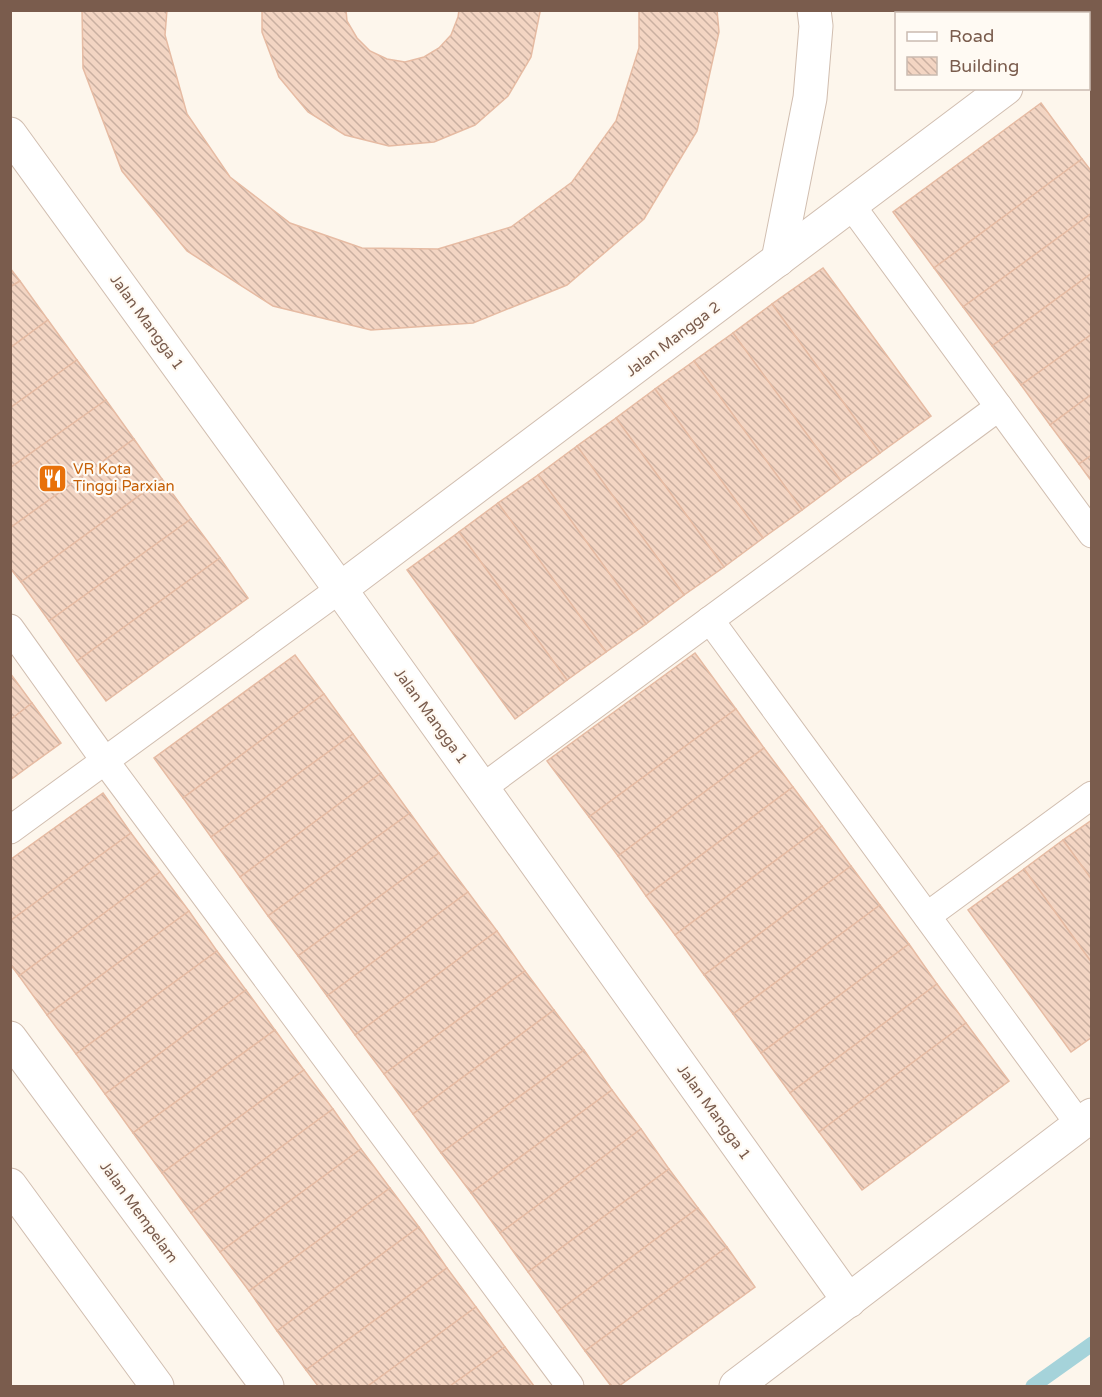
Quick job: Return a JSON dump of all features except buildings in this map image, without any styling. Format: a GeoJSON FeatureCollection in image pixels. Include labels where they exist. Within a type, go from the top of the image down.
{"type":"FeatureCollection","features":[{"type":"Feature","properties":{"kind":"street"},"geometry":{"type":"LineString","coordinates":[[778,260],[810,98],[816,26],[814,10]]}},
{"type":"Feature","properties":{"kind":"street","name":"Jalan Mangga 2"},"geometry":{"type":"LineString","coordinates":[[340,589],[1003,90]]}},
{"type":"Feature","properties":{"kind":"street","name":"Jalan Mangga 1"},"geometry":{"type":"LineString","coordinates":[[10,134],[340,589],[849,1301]]}},
{"type":"Feature","properties":{"kind":"street","name":"Jalan Mempelam"},"geometry":{"type":"LineString","coordinates":[[10,1038],[267,1386]]}},
{"type":"Feature","properties":{"kind":"street"},"geometry":{"type":"LineString","coordinates":[[736,1386],[1085,1120]]}},
{"type":"Feature","properties":{"kind":"street"},"geometry":{"type":"LineString","coordinates":[[10,1185],[157,1386]]}},
{"type":"Feature","properties":{"kind":"lane"},"geometry":{"type":"LineString","coordinates":[[851,205],[1092,534]]}},
{"type":"Feature","properties":{"kind":"lane"},"geometry":{"type":"LineString","coordinates":[[483,788],[999,407]]}},
{"type":"Feature","properties":{"kind":"lane"},"geometry":{"type":"LineString","coordinates":[[10,830],[340,589]]}},
{"type":"Feature","properties":{"kind":"lane"},"geometry":{"type":"LineString","coordinates":[[710,620],[927,916],[1085,1120]]}},
{"type":"Feature","properties":{"kind":"lane"},"geometry":{"type":"LineString","coordinates":[[10,628],[105,761],[570,1386]]}},
{"type":"Feature","properties":{"kind":"lane"},"geometry":{"type":"LineString","coordinates":[[927,916],[1092,795]]}},
{"type":"Feature","properties":{"kind":"waterway"},"geometry":{"type":"LineString","coordinates":[[1033,1386],[1092,1344]]}},
{"type":"Feature","properties":{"kind":"place","name":"VR Kota Tinggi Parxian"},"geometry":{"type":"Point","coordinates":[52,478]}}]}
